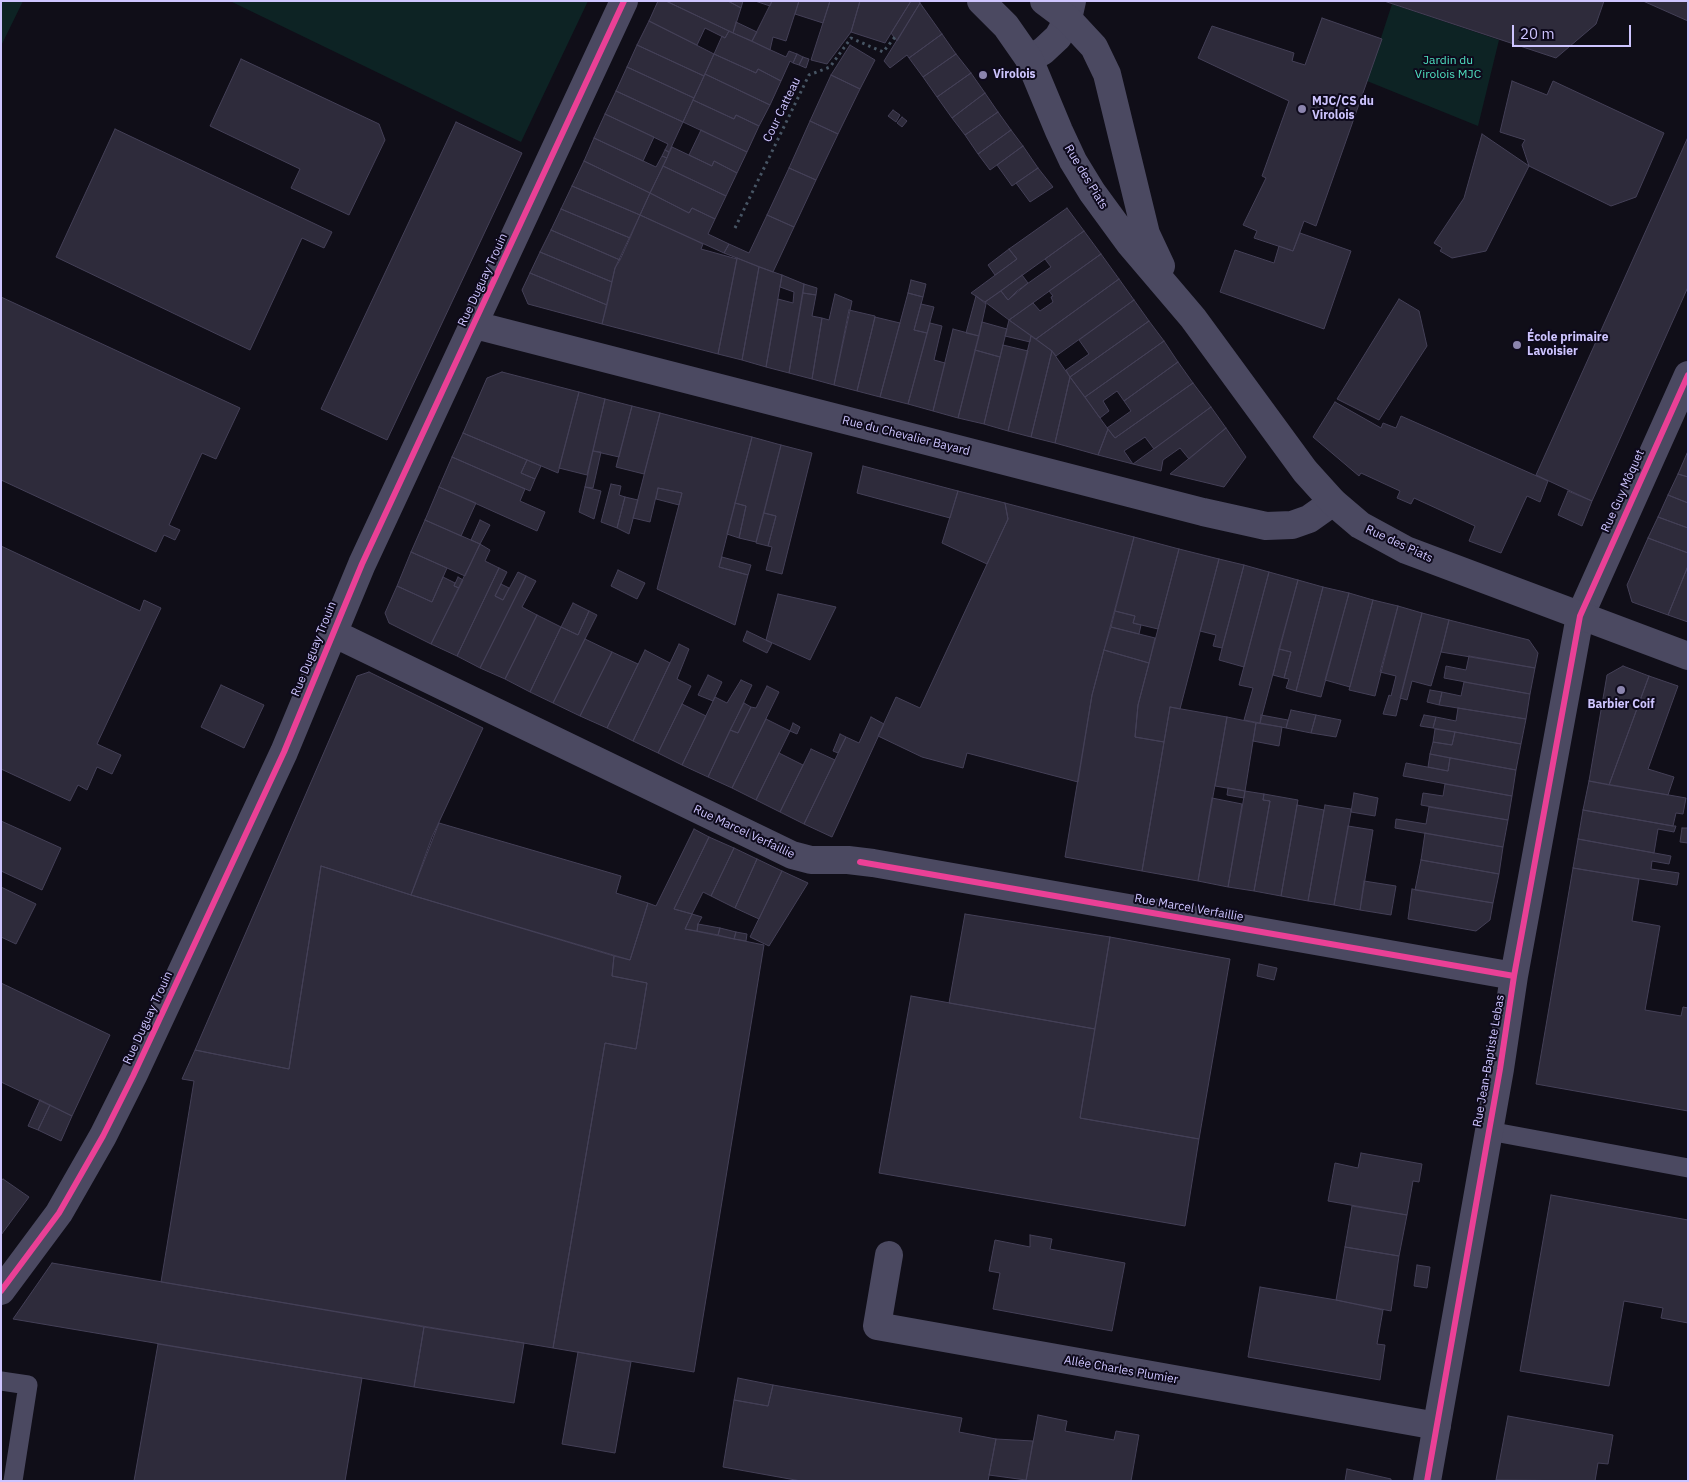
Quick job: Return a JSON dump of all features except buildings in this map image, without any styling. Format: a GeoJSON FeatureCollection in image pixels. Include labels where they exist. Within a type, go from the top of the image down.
{"type":"FeatureCollection","features":[{"type":"Feature","properties":{"kind":"street","name":"Rue Duguay Trouin"},"geometry":{"type":"LineString","coordinates":[[1,1291],[59,1213],[120,1104],[284,752],[362,564],[475,325],[624,1]]}},
{"type":"Feature","properties":{"kind":"street","name":"Rue des Piats"},"geometry":{"type":"LineString","coordinates":[[981,1],[1006,26],[1030,59],[1062,138],[1073,161],[1092,192],[1130,244],[1193,318]]}},
{"type":"Feature","properties":{"kind":"street","name":"Rue des Piats"},"geometry":{"type":"LineString","coordinates":[[1044,1],[1070,10],[1094,47],[1107,74],[1146,234],[1162,268],[1193,318],[1288,449],[1333,502],[1360,525],[1406,550],[1688,656]]}},
{"type":"Feature","properties":{"kind":"street"},"geometry":{"type":"LineString","coordinates":[[1030,59],[1058,37],[1070,10]]}},
{"type":"Feature","properties":{"kind":"street","name":"Rue du Chevalier Bayard"},"geometry":{"type":"LineString","coordinates":[[475,325],[1202,512],[1266,526],[1292,525],[1309,519],[1333,502]]}},
{"type":"Feature","properties":{"kind":"street","name":"Rue Guy Môquet"},"geometry":{"type":"LineString","coordinates":[[1580,616],[1688,375]]}},
{"type":"Feature","properties":{"kind":"street","name":"Rue Jean-Baptiste Lebas"},"geometry":{"type":"LineString","coordinates":[[1427,1481],[1489,1130],[1514,976],[1580,616]]}},
{"type":"Feature","properties":{"kind":"street","name":"Rue Marcel Verfaillie"},"geometry":{"type":"LineString","coordinates":[[333,633],[792,855],[812,860],[848,860],[882,865],[1514,976]]}},
{"type":"Feature","properties":{"kind":"street","name":"Allée Charles Plumier"},"geometry":{"type":"LineString","coordinates":[[889,1255],[877,1326],[1437,1426]]}},
{"type":"Feature","properties":{"kind":"lane"},"geometry":{"type":"LineString","coordinates":[[1489,1130],[1688,1168]]}},
{"type":"Feature","properties":{"kind":"lane"},"geometry":{"type":"LineString","coordinates":[[1,1381],[28,1385],[13,1481]]}},
{"type":"Feature","properties":{"kind":"green space"},"geometry":{"type":"Polygon","coordinates":[[[1,1],[23,1],[1,46],[1,1]]]}},
{"type":"Feature","properties":{"kind":"green space"},"geometry":{"type":"Polygon","coordinates":[[[230,1],[588,1],[521,142],[230,1]]]}},
{"type":"Feature","properties":{"kind":"green space","name":"Jardin du Virolois MJC"},"geometry":{"type":"Polygon","coordinates":[[[1392,4],[1499,40],[1478,126],[1367,81],[1392,4]]]}},
{"type":"Feature","properties":{"kind":"cycle path"},"geometry":{"type":"LineString","coordinates":[[1,1291],[59,1213],[103,1136],[133,1076],[284,752],[362,564],[624,1]]}},
{"type":"Feature","properties":{"kind":"cycle path"},"geometry":{"type":"LineString","coordinates":[[1427,1481],[1500,1069],[1514,976],[1580,616],[1688,375]]}},
{"type":"Feature","properties":{"kind":"cycle path"},"geometry":{"type":"LineString","coordinates":[[860,862],[1514,976]]}},
{"type":"Feature","properties":{"kind":"place","name":"Virolois"},"geometry":{"type":"Point","coordinates":[983,75]}},
{"type":"Feature","properties":{"kind":"place","name":"MJC/CS du Virolois"},"geometry":{"type":"Point","coordinates":[1302,109]}},
{"type":"Feature","properties":{"kind":"place","name":"École primaire Lavoisier"},"geometry":{"type":"Point","coordinates":[1517,345]}},
{"type":"Feature","properties":{"kind":"place","name":"Barbier Coif"},"geometry":{"type":"Point","coordinates":[1621,690]}}]}
